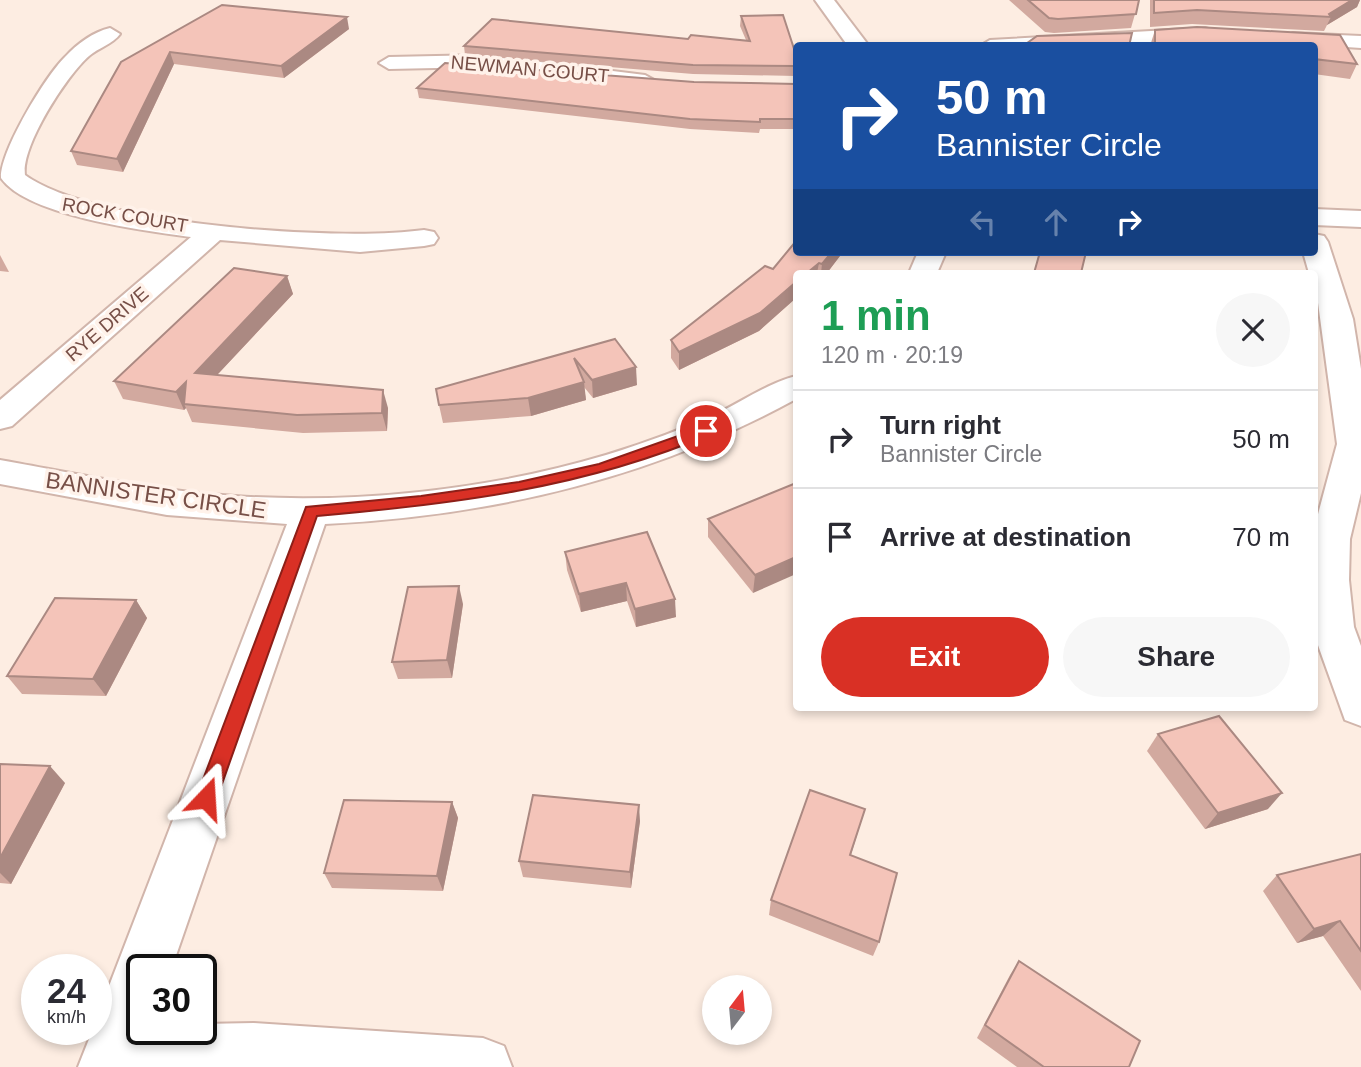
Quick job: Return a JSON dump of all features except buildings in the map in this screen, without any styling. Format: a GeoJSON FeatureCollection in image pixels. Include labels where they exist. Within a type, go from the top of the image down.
{"type":"FeatureCollection","features":[{"type":"Feature","properties":{"kind":"street"},"geometry":{"type":"LineString","coordinates":[[824,0],[856,42]]}},
{"type":"Feature","properties":{"kind":"street","name":"ROCK COURT"},"geometry":{"type":"LineString","coordinates":[[110,34],[87,45],[70,60],[20,144],[12,172],[14,180],[41,198],[68,207],[214,231],[348,244],[424,238]]}},
{"type":"Feature","properties":{"kind":"street"},"geometry":{"type":"LineString","coordinates":[[1047,42],[1147,35],[1230,35]]}},
{"type":"Feature","properties":{"kind":"street"},"geometry":{"type":"LineString","coordinates":[[1268,37],[1361,42]]}},
{"type":"Feature","properties":{"kind":"street","name":"NEWMAN COURT"},"geometry":{"type":"LineString","coordinates":[[389,63],[483,61],[664,83]]}},
{"type":"Feature","properties":{"kind":"street"},"geometry":{"type":"LineString","coordinates":[[1318,216],[1361,219]]}},
{"type":"Feature","properties":{"kind":"street","name":"RYE DRIVE"},"geometry":{"type":"LineString","coordinates":[[0,418],[214,231]]}},
{"type":"Feature","properties":{"kind":"street"},"geometry":{"type":"LineString","coordinates":[[1318,255],[1338,319],[1358,445],[1331,539],[1328,580],[1333,627],[1361,707]]}},
{"type":"Feature","properties":{"kind":"street","name":"BANNISTER CIRCLE"},"geometry":{"type":"LineString","coordinates":[[0,472],[113,493],[207,505],[311,511],[421,502],[495,491],[601,469],[661,450],[728,422],[793,388]]}},
{"type":"Feature","properties":{"kind":"street"},"geometry":{"type":"LineString","coordinates":[[150,954],[311,511]]}},
{"type":"Feature","properties":{"kind":"street"},"geometry":{"type":"LineString","coordinates":[[126,1017],[110,1060],[254,1052],[484,1067]]}},
{"type":"Feature","properties":{"kind":"route"},"geometry":{"type":"LineString","coordinates":[[206,798],[311,511],[421,502],[519,488],[601,469],[661,450],[706,431]]}}]}
